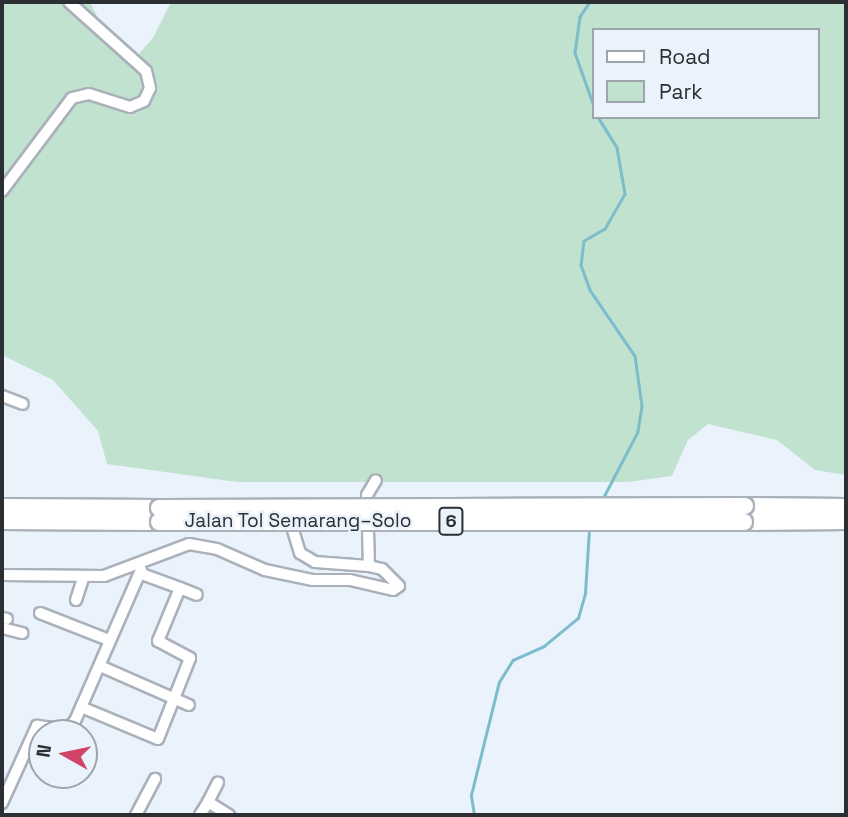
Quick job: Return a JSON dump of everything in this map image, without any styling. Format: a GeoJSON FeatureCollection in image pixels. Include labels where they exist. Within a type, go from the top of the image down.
{"type":"FeatureCollection","features":[{"type":"Feature","properties":{"kind":"highway","name":"Jalan Tol Semarang–Solo"},"geometry":{"type":"LineString","coordinates":[[744,514],[846,506]]}},
{"type":"Feature","properties":{"kind":"highway","name":"Jalan Tol Semarang–Solo"},"geometry":{"type":"LineString","coordinates":[[2,507],[159,515]]}},
{"type":"Feature","properties":{"kind":"highway","name":"Jalan Tol Semarang–Solo"},"geometry":{"type":"LineString","coordinates":[[2,521],[159,515],[744,514],[846,521]]}},
{"type":"Feature","properties":{"kind":"street"},"geometry":{"type":"LineString","coordinates":[[2,191],[72,98],[89,94],[130,107],[144,101],[150,88],[146,71],[69,2]]}},
{"type":"Feature","properties":{"kind":"street"},"geometry":{"type":"LineString","coordinates":[[2,397],[23,404]]}},
{"type":"Feature","properties":{"kind":"street"},"geometry":{"type":"LineString","coordinates":[[369,566],[367,495],[376,480]]}},
{"type":"Feature","properties":{"kind":"street"},"geometry":{"type":"LineString","coordinates":[[2,575],[83,578],[104,576],[140,569],[180,546],[202,545],[265,570],[393,590],[399,586],[382,569],[315,562],[300,553],[293,530]]}},
{"type":"Feature","properties":{"kind":"street"},"geometry":{"type":"LineString","coordinates":[[140,569],[197,595]]}},
{"type":"Feature","properties":{"kind":"street"},"geometry":{"type":"LineString","coordinates":[[2,803],[37,726],[67,729],[81,707],[140,569]]}},
{"type":"Feature","properties":{"kind":"street"},"geometry":{"type":"LineString","coordinates":[[76,600],[83,578]]}},
{"type":"Feature","properties":{"kind":"street"},"geometry":{"type":"LineString","coordinates":[[81,707],[163,741],[190,658],[158,641],[180,588]]}},
{"type":"Feature","properties":{"kind":"street"},"geometry":{"type":"LineString","coordinates":[[40,613],[109,640]]}},
{"type":"Feature","properties":{"kind":"street"},"geometry":{"type":"LineString","coordinates":[[3,622],[22,633]]}},
{"type":"Feature","properties":{"kind":"street"},"geometry":{"type":"LineString","coordinates":[[100,666],[189,705]]}},
{"type":"Feature","properties":{"kind":"street"},"geometry":{"type":"LineString","coordinates":[[136,815],[155,779]]}},
{"type":"Feature","properties":{"kind":"street"},"geometry":{"type":"LineString","coordinates":[[200,815],[218,782]]}},
{"type":"Feature","properties":{"kind":"street"},"geometry":{"type":"LineString","coordinates":[[208,802],[229,815]]}},
{"type":"Feature","properties":{"kind":"green space"},"geometry":{"type":"Polygon","coordinates":[[[2,2],[90,2],[111,44],[136,57],[153,38],[171,2],[846,2],[846,475],[815,470],[777,440],[708,424],[688,440],[672,476],[628,482],[237,482],[107,464],[98,431],[53,380],[2,355],[2,2]]]}},
{"type":"Feature","properties":{"kind":"waterway"},"geometry":{"type":"LineString","coordinates":[[590,2],[580,17],[575,53],[592,100]]}},
{"type":"Feature","properties":{"kind":"waterway"},"geometry":{"type":"LineString","coordinates":[[599,119],[617,148],[625,194],[605,229],[584,241],[581,265],[590,290],[635,356],[642,406],[638,432],[602,501]]}},
{"type":"Feature","properties":{"kind":"waterway"},"geometry":{"type":"LineString","coordinates":[[474,815],[471,795],[499,682],[513,660],[544,646],[578,618],[585,593],[589,529]]}}]}
